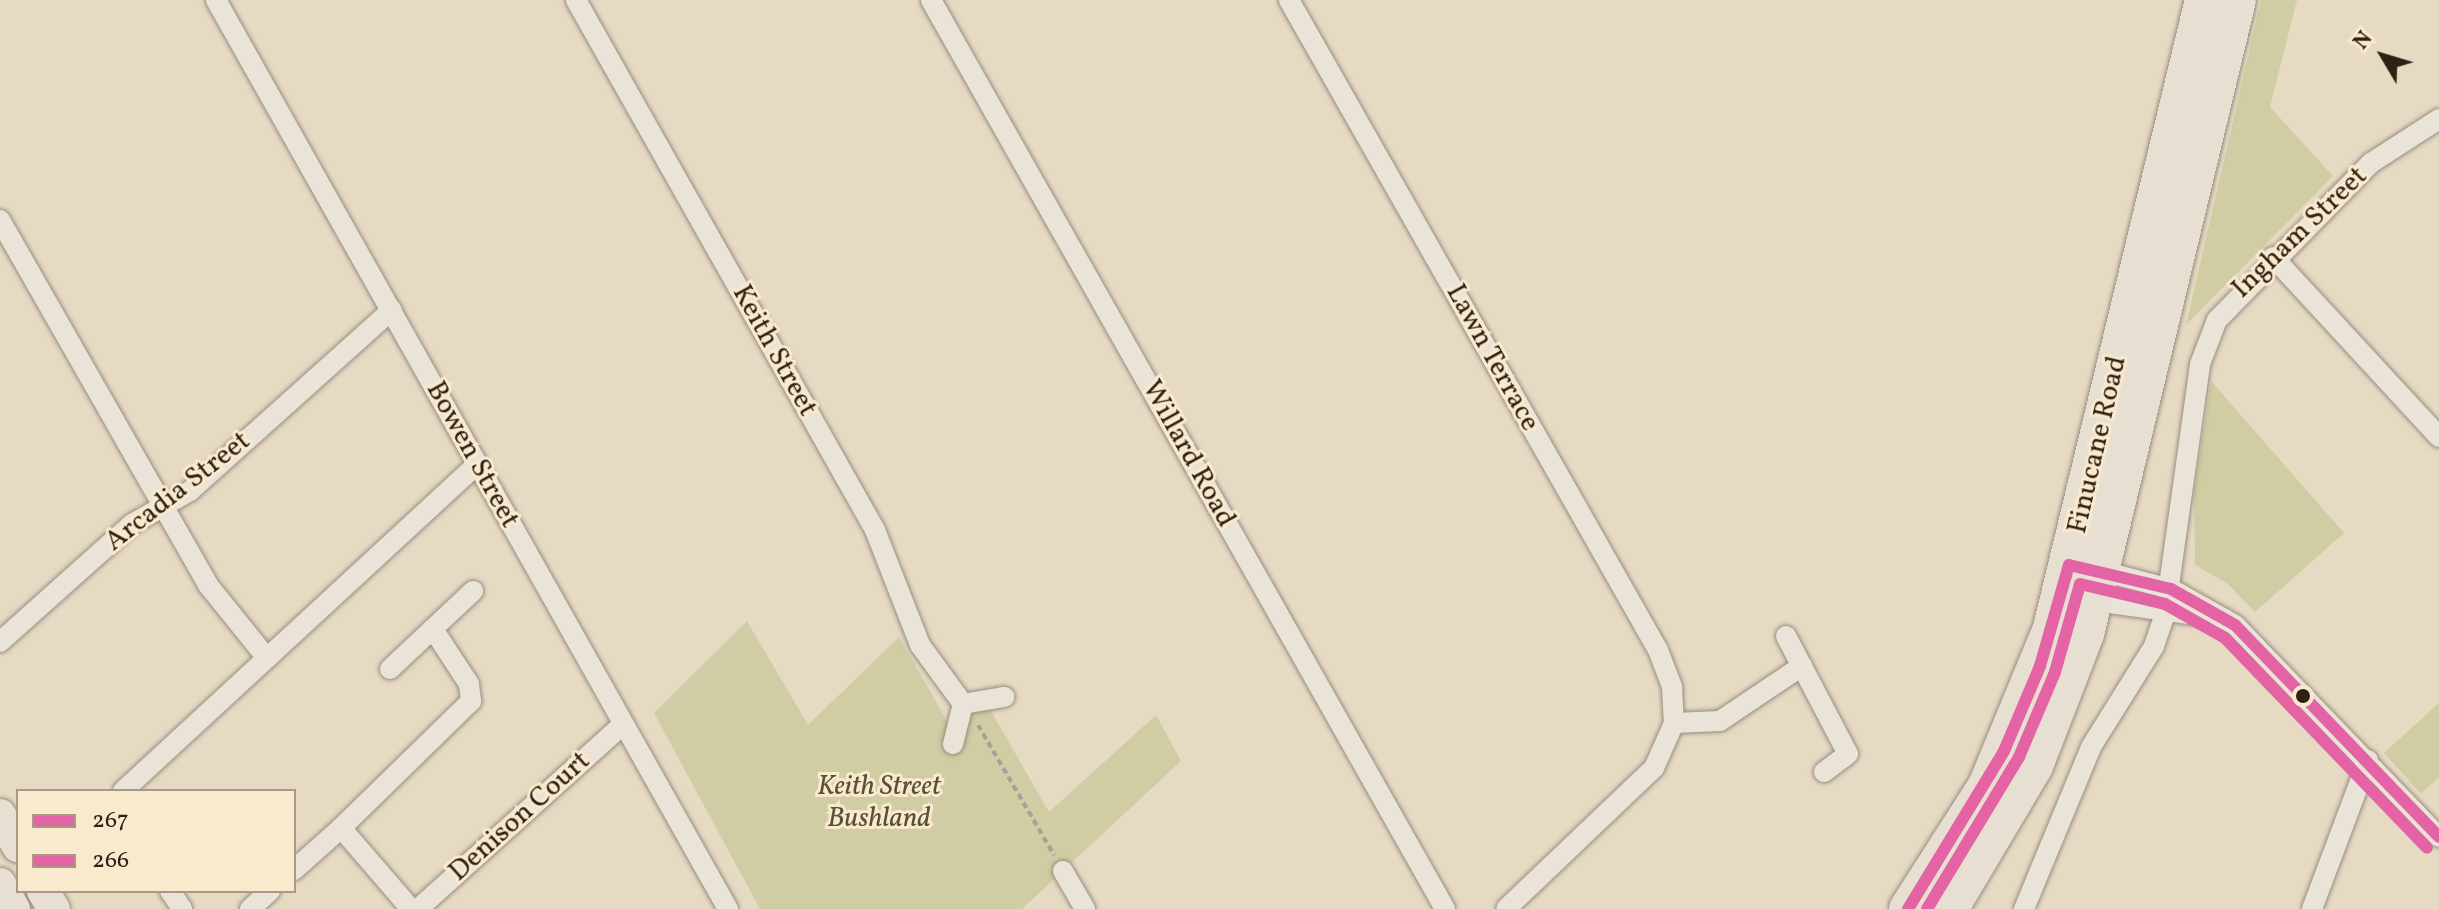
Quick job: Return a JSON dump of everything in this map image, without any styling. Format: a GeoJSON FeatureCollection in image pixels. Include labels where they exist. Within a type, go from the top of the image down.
{"type":"FeatureCollection","features":[{"type":"Feature","properties":{"kind":"highway","name":"Finucane Road"},"geometry":{"type":"LineString","coordinates":[[2082,583],[2204,0]]}},
{"type":"Feature","properties":{"kind":"highway","name":"Finucane Road"},"geometry":{"type":"LineString","coordinates":[[1935,900],[2082,583],[2237,0]]}},
{"type":"Feature","properties":{"kind":"main road"},"geometry":{"type":"LineString","coordinates":[[0,815],[16,843]]}},
{"type":"Feature","properties":{"kind":"main road"},"geometry":{"type":"LineString","coordinates":[[0,884],[14,909]]}},
{"type":"Feature","properties":{"kind":"street","name":"Bowen Street"},"geometry":{"type":"LineString","coordinates":[[216,0],[728,909]]}},
{"type":"Feature","properties":{"kind":"street","name":"Keith Street"},"geometry":{"type":"LineString","coordinates":[[576,0],[875,530],[920,645],[963,704]]}},
{"type":"Feature","properties":{"kind":"street","name":"Willard Road"},"geometry":{"type":"LineString","coordinates":[[931,0],[1445,909]]}},
{"type":"Feature","properties":{"kind":"street","name":"Lawn Terrace"},"geometry":{"type":"LineString","coordinates":[[1289,0],[1658,650],[1672,687],[1674,723]]}},
{"type":"Feature","properties":{"kind":"street","name":"Ingham Street"},"geometry":{"type":"LineString","coordinates":[[2165,614],[2171,589],[2178,495],[2200,364],[2231,299],[2371,163],[2439,119]]}},
{"type":"Feature","properties":{"kind":"street"},"geometry":{"type":"LineString","coordinates":[[0,220],[166,505],[208,585],[267,658]]}},
{"type":"Feature","properties":{"kind":"street"},"geometry":{"type":"LineString","coordinates":[[2273,257],[2439,437]]}},
{"type":"Feature","properties":{"kind":"street","name":"Arcadia Street"},"geometry":{"type":"LineString","coordinates":[[0,642],[132,524],[166,505],[392,310]]}},
{"type":"Feature","properties":{"kind":"street"},"geometry":{"type":"LineString","coordinates":[[125,789],[477,464]]}},
{"type":"Feature","properties":{"kind":"street"},"geometry":{"type":"LineString","coordinates":[[2082,583],[2171,589],[2225,619],[2255,641],[2439,837]]}},
{"type":"Feature","properties":{"kind":"street"},"geometry":{"type":"LineString","coordinates":[[2082,583],[2165,614],[2225,619]]}},
{"type":"Feature","properties":{"kind":"street"},"geometry":{"type":"LineString","coordinates":[[390,669],[473,591]]}},
{"type":"Feature","properties":{"kind":"street"},"geometry":{"type":"LineString","coordinates":[[2024,909],[2091,747],[2154,646],[2165,614]]}},
{"type":"Feature","properties":{"kind":"street"},"geometry":{"type":"LineString","coordinates":[[296,868],[471,701],[469,684],[433,629]]}},
{"type":"Feature","properties":{"kind":"street"},"geometry":{"type":"LineString","coordinates":[[1786,636],[1848,754],[1824,772]]}},
{"type":"Feature","properties":{"kind":"street"},"geometry":{"type":"LineString","coordinates":[[1506,909],[1654,768],[1674,723],[1720,721],[1802,666]]}},
{"type":"Feature","properties":{"kind":"street"},"geometry":{"type":"LineString","coordinates":[[953,744],[963,704],[1004,697]]}},
{"type":"Feature","properties":{"kind":"street","name":"Denison Court"},"geometry":{"type":"LineString","coordinates":[[418,909],[622,725]]}},
{"type":"Feature","properties":{"kind":"street"},"geometry":{"type":"LineString","coordinates":[[2312,909],[2368,760]]}},
{"type":"Feature","properties":{"kind":"street"},"geometry":{"type":"LineString","coordinates":[[341,828],[411,909]]}},
{"type":"Feature","properties":{"kind":"street"},"geometry":{"type":"LineString","coordinates":[[1063,871],[1085,909]]}},
{"type":"Feature","properties":{"kind":"street"},"geometry":{"type":"LineString","coordinates":[[250,909],[268,893]]}},
{"type":"Feature","properties":{"kind":"path"},"geometry":{"type":"LineString","coordinates":[[963,704],[1063,871]]}},
{"type":"Feature","properties":{"kind":"green space"},"geometry":{"type":"Polygon","coordinates":[[[2261,0],[2297,0],[2270,107],[2333,176],[2186,325],[2261,0]]]}},
{"type":"Feature","properties":{"kind":"green space"},"geometry":{"type":"Polygon","coordinates":[[[2211,381],[2344,533],[2255,612],[2228,584],[2195,565],[2194,494],[2211,381]]]}},
{"type":"Feature","properties":{"kind":"green space","name":"Keith Street Bushland"},"geometry":{"type":"Polygon","coordinates":[[[747,621],[808,725],[899,637],[947,721],[980,692],[1049,812],[1156,715],[1181,761],[1022,909],[760,909],[654,713],[747,621]]]}},
{"type":"Feature","properties":{"kind":"green space"},"geometry":{"type":"Polygon","coordinates":[[[2439,703],[2439,777],[2421,794],[2384,753],[2439,703]]]}},
{"type":"Feature","properties":{"kind":"transit line","name":"267"},"geometry":{"type":"LineString","coordinates":[[1908,909],[2004,751],[2040,666],[2069,565],[2171,589],[2235,625],[2439,837]]}},
{"type":"Feature","properties":{"kind":"transit line","name":"266"},"geometry":{"type":"LineString","coordinates":[[1927,909],[2019,757],[2055,672],[2080,584],[2165,604],[2225,638],[2427,848]]}}]}
